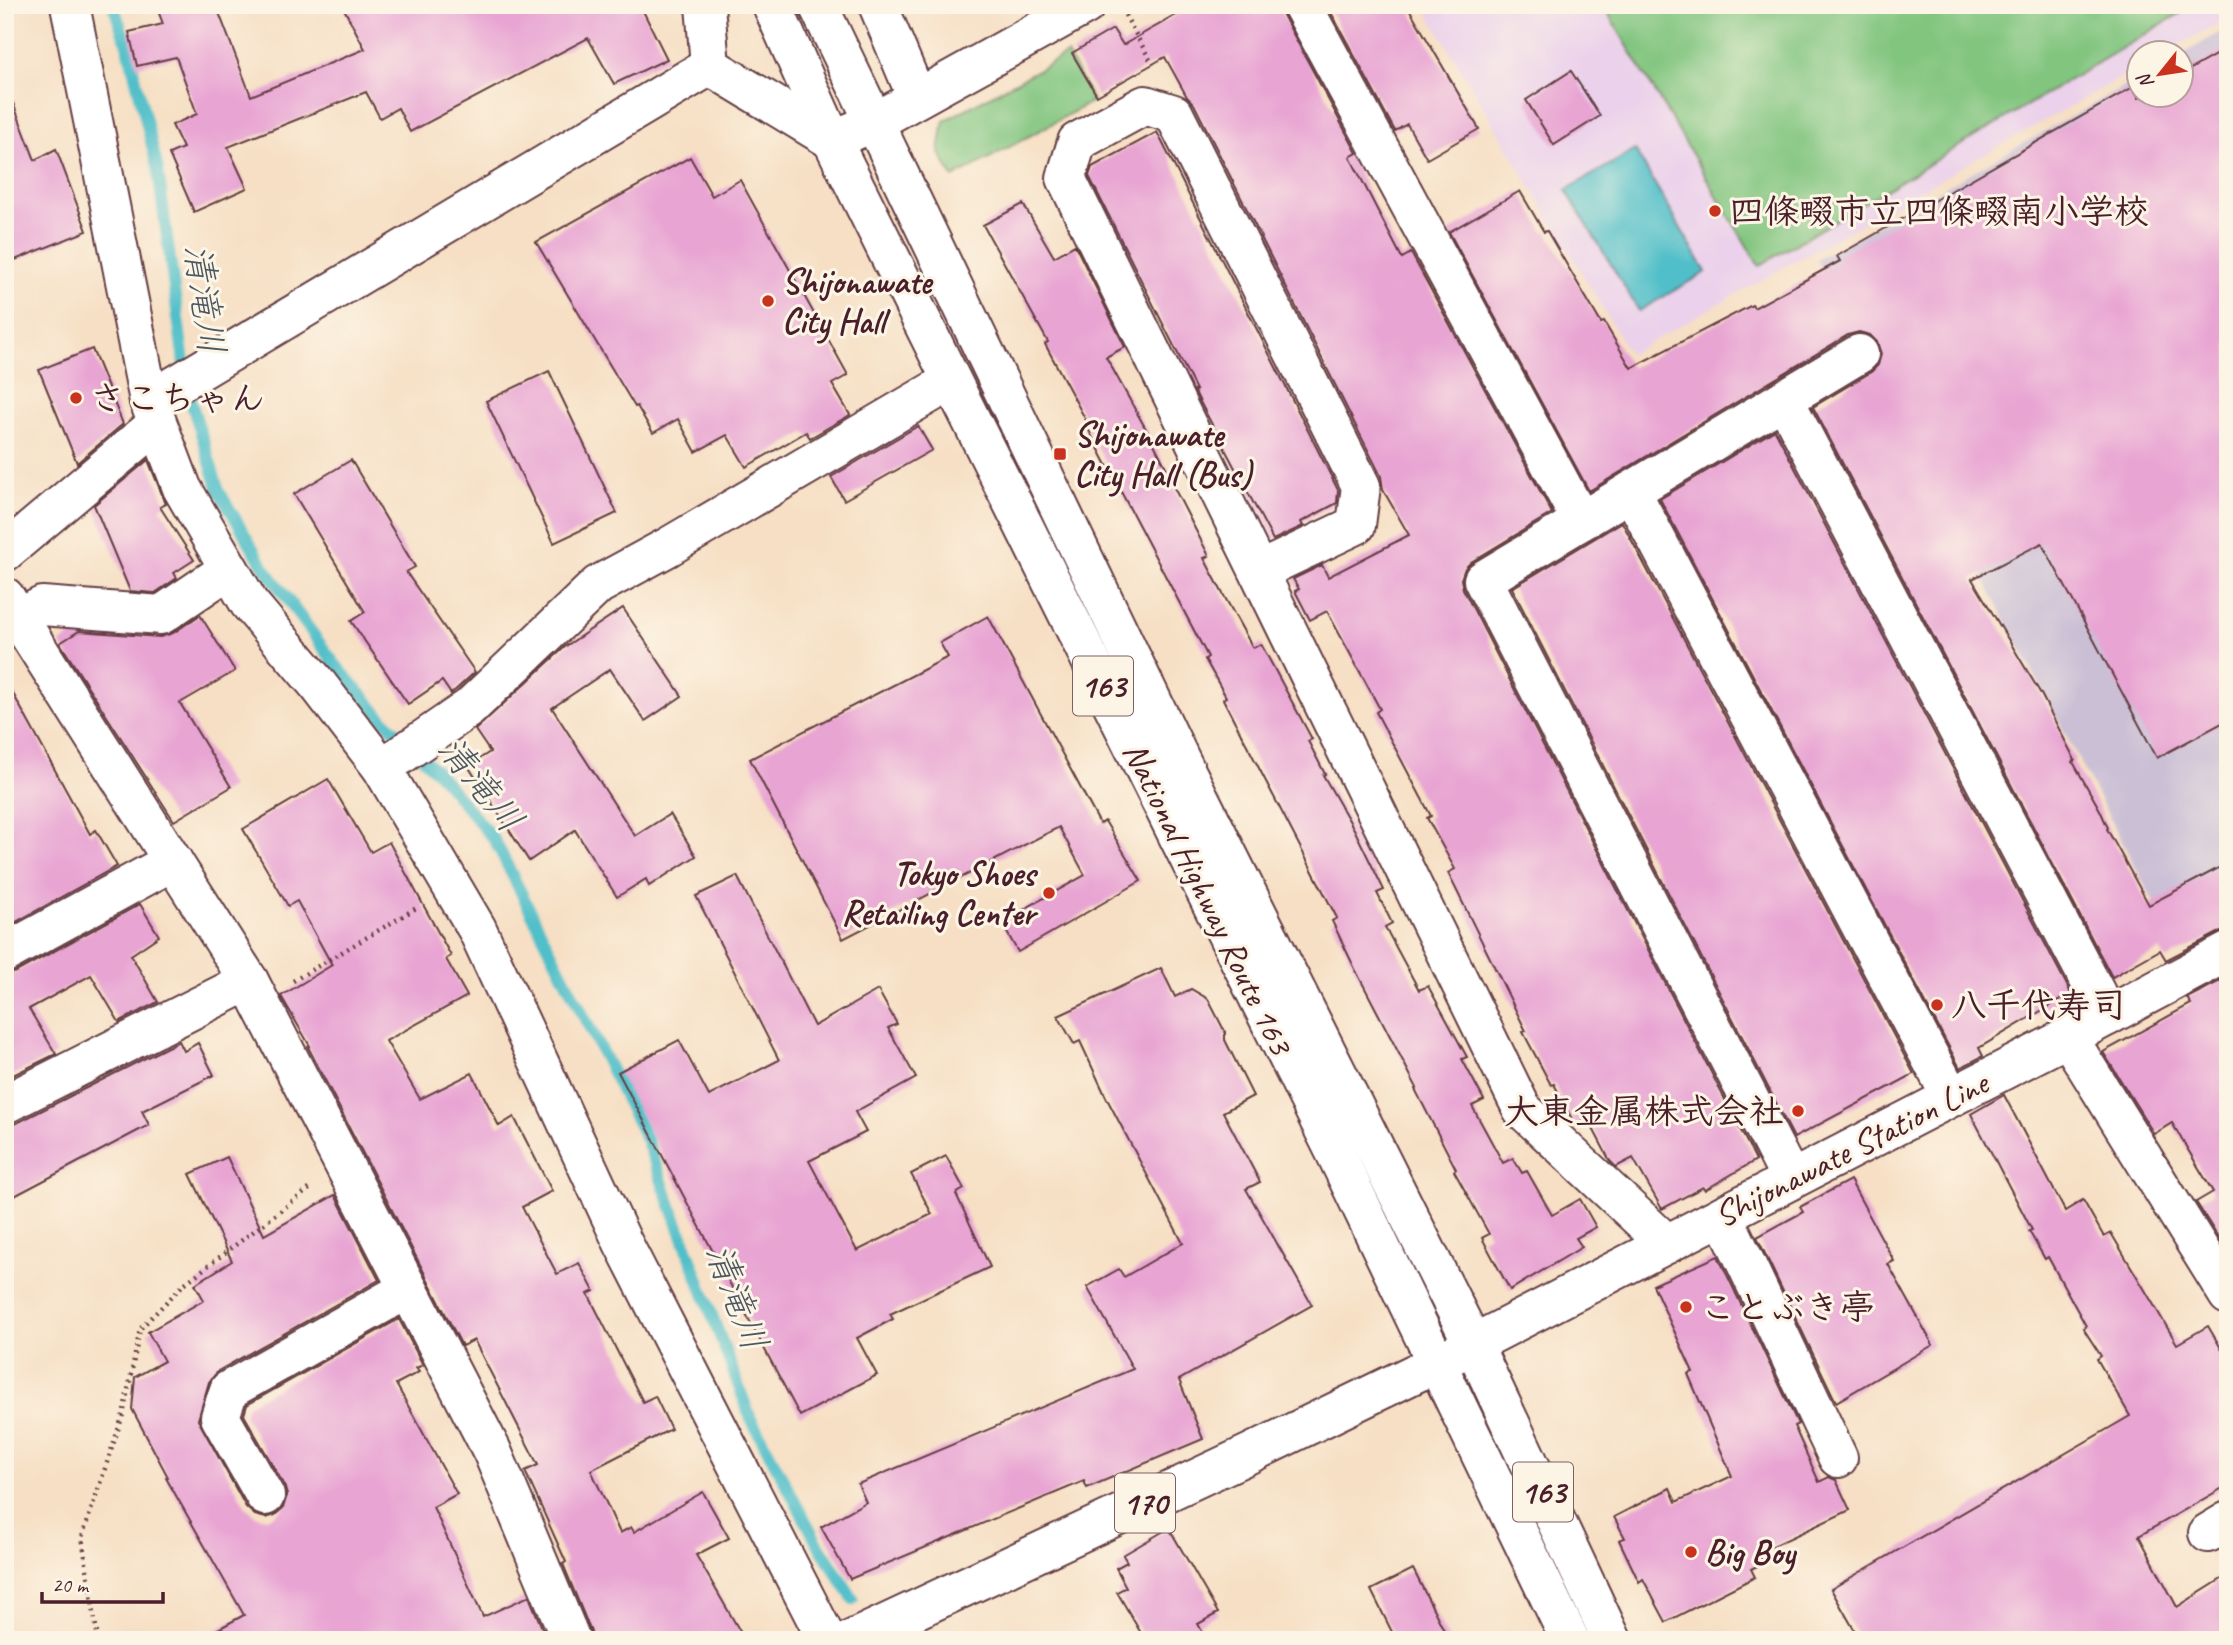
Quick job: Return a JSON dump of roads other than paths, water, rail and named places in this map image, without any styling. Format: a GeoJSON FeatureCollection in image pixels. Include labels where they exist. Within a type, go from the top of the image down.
{"type":"FeatureCollection","features":[{"type":"Feature","properties":{"kind":"main road"},"geometry":{"type":"LineString","coordinates":[[70,5],[168,397],[181,488],[249,603],[386,766],[477,929],[623,1243],[827,1640]]}},
{"type":"Feature","properties":{"kind":"main road"},"geometry":{"type":"LineString","coordinates":[[705,5],[710,66]]}},
{"type":"Feature","properties":{"kind":"main road","name":"National Highway Route 163"},"geometry":{"type":"LineString","coordinates":[[772,5],[832,140],[1335,1152],[1570,1640]]}},
{"type":"Feature","properties":{"kind":"main road","name":"National Highway Route 163"},"geometry":{"type":"LineString","coordinates":[[818,5],[1181,761],[1473,1344],[1612,1640]]}},
{"type":"Feature","properties":{"kind":"main road"},"geometry":{"type":"LineString","coordinates":[[878,5],[917,98]]}},
{"type":"Feature","properties":{"kind":"main road"},"geometry":{"type":"LineString","coordinates":[[710,66],[832,140],[873,122],[1086,5]]}},
{"type":"Feature","properties":{"kind":"main road"},"geometry":{"type":"LineString","coordinates":[[1302,5],[1581,521]]}},
{"type":"Feature","properties":{"kind":"main road"},"geometry":{"type":"LineString","coordinates":[[5,552],[168,397],[710,66]]}},
{"type":"Feature","properties":{"kind":"main road"},"geometry":{"type":"LineString","coordinates":[[1259,571],[1356,524],[1361,486],[1174,114],[1145,105],[1077,142],[1066,178],[1522,1109],[1667,1244]]}},
{"type":"Feature","properties":{"kind":"main road"},"geometry":{"type":"LineString","coordinates":[[1791,1180],[1483,580],[1859,354]]}},
{"type":"Feature","properties":{"kind":"main road"},"geometry":{"type":"LineString","coordinates":[[386,766],[468,708],[598,585],[951,381]]}},
{"type":"Feature","properties":{"kind":"main road"},"geometry":{"type":"LineString","coordinates":[[1784,399],[2108,1016]]}},
{"type":"Feature","properties":{"kind":"main road"},"geometry":{"type":"LineString","coordinates":[[1630,491],[1951,1097]]}},
{"type":"Feature","properties":{"kind":"main road"},"geometry":{"type":"LineString","coordinates":[[229,569],[161,615],[42,606],[12,608],[254,991],[492,1451],[571,1640]]}},
{"type":"Feature","properties":{"kind":"main road"},"geometry":{"type":"LineString","coordinates":[[5,953],[173,861]]}},
{"type":"Feature","properties":{"kind":"main road","name":"Shijonawate Station Line"},"geometry":{"type":"LineString","coordinates":[[1473,1344],[2068,1037],[2228,951]]}},
{"type":"Feature","properties":{"kind":"main road"},"geometry":{"type":"LineString","coordinates":[[5,1104],[254,991]]}},
{"type":"Feature","properties":{"kind":"main road"},"geometry":{"type":"LineString","coordinates":[[2068,1037],[2228,1295]]}},
{"type":"Feature","properties":{"kind":"main road"},"geometry":{"type":"LineString","coordinates":[[1723,1215],[1838,1458]]}},
{"type":"Feature","properties":{"kind":"main road"},"geometry":{"type":"LineString","coordinates":[[265,1496],[220,1417],[229,1390],[408,1289]]}},
{"type":"Feature","properties":{"kind":"main road","name":"170"},"geometry":{"type":"LineString","coordinates":[[851,1640],[1437,1364],[1473,1344]]}},
{"type":"Feature","properties":{"kind":"water"},"geometry":{"type":"Polygon","coordinates":[[[1635,150],[1706,272],[1639,311],[1566,190],[1635,150]]]}},
{"type":"Feature","properties":{"kind":"waterway","name":"清滝川"},"geometry":{"type":"LineString","coordinates":[[113,5],[128,47],[158,170],[188,392],[219,491],[264,567],[335,664],[383,719],[439,774],[495,841],[646,1139],[751,1419],[818,1544],[853,1599]]}},
{"type":"Feature","properties":{"kind":"place","name":"四條畷市立四條畷南小学校"},"geometry":{"type":"Point","coordinates":[1715,211]}},
{"type":"Feature","properties":{"kind":"place","name":"Shijonawate City Hall"},"geometry":{"type":"Point","coordinates":[768,301]}},
{"type":"Feature","properties":{"kind":"place","name":"さこちゃん"},"geometry":{"type":"Point","coordinates":[76,398]}},
{"type":"Feature","properties":{"kind":"place","name":"Shijonawate City Hall (Bus)"},"geometry":{"type":"Point","coordinates":[1060,454]}},
{"type":"Feature","properties":{"kind":"place","name":"Tokyo Shoes Retailing Center"},"geometry":{"type":"Point","coordinates":[1049,893]}},
{"type":"Feature","properties":{"kind":"place","name":"八千代寿司"},"geometry":{"type":"Point","coordinates":[1937,1005]}},
{"type":"Feature","properties":{"kind":"place","name":"大東金属株式会社"},"geometry":{"type":"Point","coordinates":[1798,1111]}},
{"type":"Feature","properties":{"kind":"place","name":"ことぶき亭"},"geometry":{"type":"Point","coordinates":[1686,1307]}},
{"type":"Feature","properties":{"kind":"place","name":"Big Boy"},"geometry":{"type":"Point","coordinates":[1691,1552]}}]}
